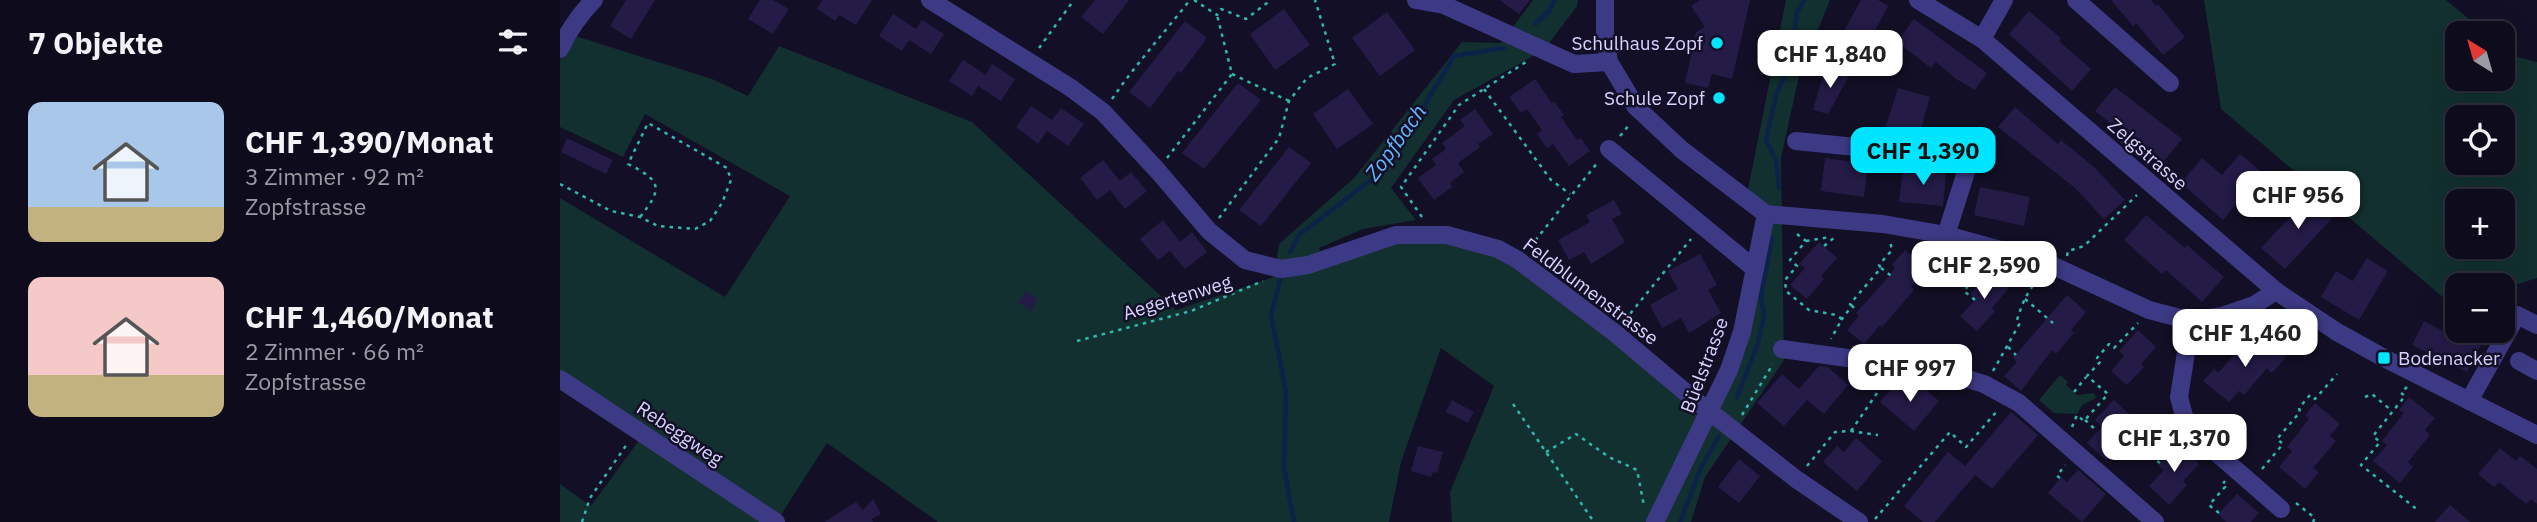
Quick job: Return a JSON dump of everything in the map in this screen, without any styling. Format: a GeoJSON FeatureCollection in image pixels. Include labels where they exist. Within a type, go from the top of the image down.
{"type":"FeatureCollection","features":[{"type":"Feature","properties":{"kind":"street"},"geometry":{"type":"LineString","coordinates":[[560,49],[580,14],[594,0]]}},
{"type":"Feature","properties":{"kind":"street","name":"Feldblumenstrasse"},"geometry":{"type":"LineString","coordinates":[[930,0],[1071,88],[1103,112],[1209,231],[1245,260],[1282,269],[1308,265],[1396,235],[1447,235],[1479,242],[1518,260],[1615,333],[1796,479],[1867,521]]}},
{"type":"Feature","properties":{"kind":"street"},"geometry":{"type":"LineString","coordinates":[[1416,0],[1444,5],[1574,64],[1609,62]]}},
{"type":"Feature","properties":{"kind":"street"},"geometry":{"type":"LineString","coordinates":[[1605,0],[1605,35],[1609,62],[1640,111],[1682,150],[1774,215],[1883,224],[1946,235],[2028,256],[2063,269],[2149,310],[2191,321],[2222,316],[2254,305],[2276,291]]}},
{"type":"Feature","properties":{"kind":"street","name":"Zelgstrasse"},"geometry":{"type":"LineString","coordinates":[[1918,0],[1982,39],[2276,291],[2337,332],[2537,436]]}},
{"type":"Feature","properties":{"kind":"street"},"geometry":{"type":"LineString","coordinates":[[1982,39],[2004,0]]}},
{"type":"Feature","properties":{"kind":"street"},"geometry":{"type":"LineString","coordinates":[[2077,0],[2170,83]]}},
{"type":"Feature","properties":{"kind":"street"},"geometry":{"type":"LineString","coordinates":[[1796,141],[1955,157],[1966,172],[1946,235]]}},
{"type":"Feature","properties":{"kind":"street"},"geometry":{"type":"LineString","coordinates":[[1609,149],[1755,268]]}},
{"type":"Feature","properties":{"kind":"street","name":"Büelstrasse"},"geometry":{"type":"LineString","coordinates":[[1650,515],[1710,411],[1742,332],[1755,268],[1774,215]]}},
{"type":"Feature","properties":{"kind":"street"},"geometry":{"type":"LineString","coordinates":[[2469,401],[2517,315],[2537,325]]}},
{"type":"Feature","properties":{"kind":"street"},"geometry":{"type":"LineString","coordinates":[[2191,321],[2179,397],[2187,427],[2281,509]]}},
{"type":"Feature","properties":{"kind":"street"},"geometry":{"type":"LineString","coordinates":[[1782,349],[1942,371],[1984,384],[2019,403],[2155,522]]}},
{"type":"Feature","properties":{"kind":"street"},"geometry":{"type":"LineString","coordinates":[[2519,361],[2537,371]]}},
{"type":"Feature","properties":{"kind":"street","name":"Rebeggweg"},"geometry":{"type":"LineString","coordinates":[[560,379],[776,522]]}},
{"type":"Feature","properties":{"kind":"path"},"geometry":{"type":"LineString","coordinates":[[1035,54],[1074,0]]}},
{"type":"Feature","properties":{"kind":"path"},"geometry":{"type":"LineString","coordinates":[[1108,104],[1138,62],[1192,0],[1217,15],[1232,74]]}},
{"type":"Feature","properties":{"kind":"path"},"geometry":{"type":"LineString","coordinates":[[1217,15],[1221,9],[1246,19],[1268,0]]}},
{"type":"Feature","properties":{"kind":"path"},"geometry":{"type":"LineString","coordinates":[[1215,223],[1279,138],[1289,101],[1307,78],[1335,64],[1315,0]]}},
{"type":"Feature","properties":{"kind":"path"},"geometry":{"type":"LineString","coordinates":[[1422,216],[1401,187],[1459,105],[1544,50]]}},
{"type":"Feature","properties":{"kind":"path"},"geometry":{"type":"LineString","coordinates":[[1232,74],[1289,101]]}},
{"type":"Feature","properties":{"kind":"path"},"geometry":{"type":"LineString","coordinates":[[1162,163],[1232,74]]}},
{"type":"Feature","properties":{"kind":"path"},"geometry":{"type":"LineString","coordinates":[[1484,89],[1551,180],[1571,195]]}},
{"type":"Feature","properties":{"kind":"path"},"geometry":{"type":"LineString","coordinates":[[1526,253],[1640,111]]}},
{"type":"Feature","properties":{"kind":"path"},"geometry":{"type":"LineString","coordinates":[[560,184],[611,211],[640,217],[658,226],[695,229],[710,221],[722,203],[731,180],[727,168],[648,123],[628,164],[646,173],[656,183],[658,190],[640,217]]}},
{"type":"Feature","properties":{"kind":"path"},"geometry":{"type":"LineString","coordinates":[[1984,384],[2020,323],[2017,320],[2032,286],[2040,278],[2056,279],[2063,269],[2068,251],[2084,246],[2143,190]]}},
{"type":"Feature","properties":{"kind":"path"},"geometry":{"type":"LineString","coordinates":[[1774,215],[1806,241],[1790,260],[1797,266],[1785,280],[1786,291],[1809,310],[1836,315],[1841,320]]}},
{"type":"Feature","properties":{"kind":"path"},"geometry":{"type":"LineString","coordinates":[[1619,327],[1702,225]]}},
{"type":"Feature","properties":{"kind":"path"},"geometry":{"type":"LineString","coordinates":[[1824,246],[1841,234]]}},
{"type":"Feature","properties":{"kind":"path"},"geometry":{"type":"LineString","coordinates":[[1833,343],[1834,331],[1852,306],[1850,304],[1881,268],[1879,265],[1889,254]]}},
{"type":"Feature","properties":{"kind":"path"},"geometry":{"type":"LineString","coordinates":[[1881,268],[1894,278]]}},
{"type":"Feature","properties":{"kind":"path","name":"Aegertenweg"},"geometry":{"type":"LineString","coordinates":[[1077,341],[1191,312],[1256,286],[1282,269]]}},
{"type":"Feature","properties":{"kind":"path"},"geometry":{"type":"LineString","coordinates":[[1975,300],[1965,291],[1981,271]]}},
{"type":"Feature","properties":{"kind":"path"},"geometry":{"type":"LineString","coordinates":[[2025,299],[2053,323]]}},
{"type":"Feature","properties":{"kind":"path"},"geometry":{"type":"LineString","coordinates":[[1852,306],[1858,311]]}},
{"type":"Feature","properties":{"kind":"path"},"geometry":{"type":"LineString","coordinates":[[2074,392],[2101,361],[2097,358],[2109,344],[2114,348],[2149,310]]}},
{"type":"Feature","properties":{"kind":"path"},"geometry":{"type":"LineString","coordinates":[[2008,347],[2017,355]]}},
{"type":"Feature","properties":{"kind":"path"},"geometry":{"type":"LineString","coordinates":[[1738,421],[1782,349]]}},
{"type":"Feature","properties":{"kind":"path"},"geometry":{"type":"LineString","coordinates":[[1851,431],[1886,380],[1891,382],[1895,364]]}},
{"type":"Feature","properties":{"kind":"path"},"geometry":{"type":"LineString","coordinates":[[2251,482],[2283,444],[2277,439],[2300,412],[2299,408],[2310,395],[2315,399],[2337,374]]}},
{"type":"Feature","properties":{"kind":"path"},"geometry":{"type":"LineString","coordinates":[[2085,420],[2108,394],[2087,376]]}},
{"type":"Feature","properties":{"kind":"path"},"geometry":{"type":"LineString","coordinates":[[2410,383],[2401,393],[2405,396],[2372,436],[2380,442],[2361,465],[2420,511]]}},
{"type":"Feature","properties":{"kind":"path"},"geometry":{"type":"LineString","coordinates":[[2365,397],[2372,394],[2392,411]]}},
{"type":"Feature","properties":{"kind":"path"},"geometry":{"type":"LineString","coordinates":[[1867,521],[1950,432],[1966,446],[2009,398]]}},
{"type":"Feature","properties":{"kind":"path"},"geometry":{"type":"LineString","coordinates":[[1513,404],[1594,522]]}},
{"type":"Feature","properties":{"kind":"path"},"geometry":{"type":"LineString","coordinates":[[2160,463],[2156,460],[2155,419],[2184,414]]}},
{"type":"Feature","properties":{"kind":"path"},"geometry":{"type":"LineString","coordinates":[[2062,440],[2072,428],[2077,415],[2097,431]]}},
{"type":"Feature","properties":{"kind":"path"},"geometry":{"type":"LineString","coordinates":[[582,522],[590,498],[637,430]]}},
{"type":"Feature","properties":{"kind":"path"},"geometry":{"type":"LineString","coordinates":[[1803,471],[1835,432],[1851,431],[1878,435]]}},
{"type":"Feature","properties":{"kind":"path"},"geometry":{"type":"LineString","coordinates":[[1546,452],[1576,434],[1609,457],[1637,470],[1650,515]]}},
{"type":"Feature","properties":{"kind":"path"},"geometry":{"type":"LineString","coordinates":[[2219,513],[2209,505],[2236,469]]}},
{"type":"Feature","properties":{"kind":"path"},"geometry":{"type":"LineString","coordinates":[[2281,509],[2290,499],[2315,518],[2313,522]]}},
{"type":"Feature","properties":{"kind":"green space"},"geometry":{"type":"Polygon","coordinates":[[[1533,0],[1578,0],[1577,6],[1544,50],[1454,100],[1391,188],[1416,220],[1363,229],[1319,248],[1323,267],[1374,248],[1410,241],[1446,243],[1492,256],[1518,270],[1626,352],[1711,427],[1747,347],[1766,214],[1746,199],[1786,0],[1830,0],[1799,76],[1781,158],[1784,360],[1705,477],[1691,522],[1452,522],[1450,492],[1494,386],[1441,348],[1401,462],[1389,522],[938,522],[827,443],[779,518],[560,372],[560,198],[725,297],[790,196],[645,114],[623,157],[560,127],[560,60],[572,35],[712,79],[748,96],[779,46],[972,122],[1176,310],[1274,277],[1279,244],[1354,178],[1462,42],[1501,43],[1533,0]]]}},
{"type":"Feature","properties":{"kind":"green space"},"geometry":{"type":"Polygon","coordinates":[[[2204,0],[2446,0],[2471,21],[2445,21],[2445,91],[2515,91],[2515,56],[2537,62],[2537,278],[2515,285],[2515,273],[2445,273],[2445,299],[2221,109],[2204,0]]]}},
{"type":"Feature","properties":{"kind":"green space"},"geometry":{"type":"Polygon","coordinates":[[[2060,375],[2077,395],[2094,393],[2096,398],[2082,405],[2077,414],[2054,413],[2039,400],[2060,375]]]}},
{"type":"Feature","properties":{"kind":"green space"},"geometry":{"type":"Polygon","coordinates":[[[640,439],[766,522],[560,522],[560,484],[591,506],[640,439]]]}},
{"type":"Feature","properties":{"kind":"building"},"geometry":{"type":"Polygon","coordinates":[[[626,0],[655,0],[631,39],[610,26],[626,0]]]}},
{"type":"Feature","properties":{"kind":"building"},"geometry":{"type":"Polygon","coordinates":[[[760,0],[773,0],[789,9],[773,34],[748,19],[760,0]]]}},
{"type":"Feature","properties":{"kind":"building"},"geometry":{"type":"Polygon","coordinates":[[[822,0],[872,0],[856,25],[839,15],[835,21],[817,9],[822,0]]]}},
{"type":"Feature","properties":{"kind":"building"},"geometry":{"type":"Polygon","coordinates":[[[1095,0],[1129,0],[1103,34],[1081,17],[1095,0]]]}},
{"type":"Feature","properties":{"kind":"building"},"geometry":{"type":"Polygon","coordinates":[[[1499,0],[1530,0],[1519,14],[1499,0]]]}},
{"type":"Feature","properties":{"kind":"building","name":"Schulhaus Zopf"},"geometry":{"type":"Polygon","coordinates":[[[1700,0],[1750,0],[1732,79],[1712,74],[1708,88],[1685,83],[1696,32],[1705,27],[1691,6],[1700,0]]]}},
{"type":"Feature","properties":{"kind":"building"},"geometry":{"type":"Polygon","coordinates":[[[1861,0],[1878,0],[1888,6],[1864,51],[1840,38],[1861,0]]]}},
{"type":"Feature","properties":{"kind":"building"},"geometry":{"type":"Polygon","coordinates":[[[2111,0],[2151,0],[2156,6],[2158,4],[2185,37],[2163,55],[2136,23],[2133,26],[2111,0]]]}},
{"type":"Feature","properties":{"kind":"building"},"geometry":{"type":"Polygon","coordinates":[[[1284,9],[1310,45],[1275,70],[1250,34],[1284,9]]]}},
{"type":"Feature","properties":{"kind":"building"},"geometry":{"type":"Polygon","coordinates":[[[2029,11],[2061,38],[2059,41],[2091,69],[2072,91],[2009,34],[2029,11]]]}},
{"type":"Feature","properties":{"kind":"building"},"geometry":{"type":"Polygon","coordinates":[[[1387,12],[1415,50],[1380,76],[1352,38],[1387,12]]]}},
{"type":"Feature","properties":{"kind":"building"},"geometry":{"type":"Polygon","coordinates":[[[893,14],[916,29],[922,20],[944,34],[931,54],[909,40],[902,51],[879,36],[893,14]]]}},
{"type":"Feature","properties":{"kind":"building"},"geometry":{"type":"Polygon","coordinates":[[[1914,19],[1987,73],[1975,90],[1956,79],[1936,62],[1931,68],[1897,42],[1914,19]]]}},
{"type":"Feature","properties":{"kind":"building"},"geometry":{"type":"Polygon","coordinates":[[[1185,21],[1207,38],[1150,108],[1129,92],[1185,21]]]}},
{"type":"Feature","properties":{"kind":"building"},"geometry":{"type":"Polygon","coordinates":[[[963,60],[986,75],[992,64],[1015,79],[1001,101],[978,86],[972,96],[949,81],[963,60]]]}},
{"type":"Feature","properties":{"kind":"building"},"geometry":{"type":"Polygon","coordinates":[[[1825,68],[1850,74],[1828,114],[1813,110],[1825,68]]]}},
{"type":"Feature","properties":{"kind":"building"},"geometry":{"type":"Polygon","coordinates":[[[1535,79],[1564,115],[1561,117],[1577,140],[1581,138],[1590,151],[1569,166],[1553,144],[1547,148],[1537,134],[1542,130],[1527,109],[1521,113],[1509,97],[1535,79]]]}},
{"type":"Feature","properties":{"kind":"building"},"geometry":{"type":"Polygon","coordinates":[[[1238,83],[1261,100],[1204,169],[1182,153],[1238,83]]]}},
{"type":"Feature","properties":{"kind":"building"},"geometry":{"type":"Polygon","coordinates":[[[2115,87],[2182,139],[2164,161],[2095,111],[2115,87]]]}},
{"type":"Feature","properties":{"kind":"building"},"geometry":{"type":"Polygon","coordinates":[[[1898,88],[1930,97],[1918,139],[1885,129],[1898,88]]]}},
{"type":"Feature","properties":{"kind":"building"},"geometry":{"type":"Polygon","coordinates":[[[1348,89],[1373,124],[1337,149],[1313,114],[1348,89]]]}},
{"type":"Feature","properties":{"kind":"building"},"geometry":{"type":"Polygon","coordinates":[[[1031,106],[1052,120],[1061,108],[1084,124],[1068,146],[1047,131],[1038,144],[1016,127],[1031,106]]]}},
{"type":"Feature","properties":{"kind":"building"},"geometry":{"type":"Polygon","coordinates":[[[2015,107],[2058,144],[2061,140],[2095,168],[2125,200],[2104,219],[2075,188],[1998,127],[2015,107]]]}},
{"type":"Feature","properties":{"kind":"building"},"geometry":{"type":"Polygon","coordinates":[[[1475,109],[1493,134],[1458,163],[1464,172],[1450,183],[1452,187],[1434,200],[1418,178],[1436,165],[1432,159],[1446,149],[1442,143],[1465,126],[1460,120],[1475,109]]]}},
{"type":"Feature","properties":{"kind":"building"},"geometry":{"type":"Polygon","coordinates":[[[567,138],[613,160],[606,174],[561,152],[567,138]]]}},
{"type":"Feature","properties":{"kind":"building"},"geometry":{"type":"Polygon","coordinates":[[[1289,147],[1311,163],[1261,226],[1239,210],[1289,147]]]}},
{"type":"Feature","properties":{"kind":"building"},"geometry":{"type":"Polygon","coordinates":[[[2240,154],[2263,173],[2223,220],[2181,183],[2202,158],[2222,175],[2240,154]]]}},
{"type":"Feature","properties":{"kind":"building"},"geometry":{"type":"Polygon","coordinates":[[[1825,158],[1868,164],[1864,197],[1821,191],[1825,158]]]}},
{"type":"Feature","properties":{"kind":"building"},"geometry":{"type":"Polygon","coordinates":[[[1103,160],[1120,181],[1131,172],[1147,191],[1125,209],[1110,190],[1097,200],[1080,178],[1103,160]]]}},
{"type":"Feature","properties":{"kind":"building"},"geometry":{"type":"Polygon","coordinates":[[[1903,168],[1946,173],[1943,206],[1899,202],[1903,168]]]}},
{"type":"Feature","properties":{"kind":"building"},"geometry":{"type":"Polygon","coordinates":[[[1980,187],[2030,197],[2024,226],[1974,215],[1980,187]]]}},
{"type":"Feature","properties":{"kind":"building"},"geometry":{"type":"Polygon","coordinates":[[[2312,193],[2336,214],[2285,269],[2261,248],[2312,193]]]}},
{"type":"Feature","properties":{"kind":"building"},"geometry":{"type":"Polygon","coordinates":[[[1614,200],[1622,214],[1612,219],[1625,242],[1591,264],[1584,252],[1569,260],[1558,240],[1590,222],[1586,215],[1614,200]]]}},
{"type":"Feature","properties":{"kind":"building"},"geometry":{"type":"Polygon","coordinates":[[[2146,215],[2224,277],[2202,302],[2166,270],[2162,274],[2124,240],[2146,215]]]}},
{"type":"Feature","properties":{"kind":"building"},"geometry":{"type":"Polygon","coordinates":[[[1163,220],[1180,242],[1192,232],[1207,252],[1185,269],[1170,251],[1158,260],[1140,239],[1163,220]]]}},
{"type":"Feature","properties":{"kind":"building"},"geometry":{"type":"Polygon","coordinates":[[[1819,242],[1837,258],[1821,276],[1824,279],[1807,299],[1790,285],[1805,268],[1799,264],[1819,242]]]}},
{"type":"Feature","properties":{"kind":"building"},"geometry":{"type":"Polygon","coordinates":[[[1905,250],[1926,268],[1911,286],[1914,290],[1864,344],[1847,330],[1859,316],[1856,313],[1891,274],[1895,267],[1892,265],[1905,250]]]}},
{"type":"Feature","properties":{"kind":"building"},"geometry":{"type":"Polygon","coordinates":[[[1700,254],[1717,285],[1708,290],[1721,313],[1689,333],[1681,318],[1662,328],[1650,305],[1678,289],[1668,271],[1700,254]]]}},
{"type":"Feature","properties":{"kind":"building"},"geometry":{"type":"Polygon","coordinates":[[[2367,258],[2388,271],[2359,320],[2321,297],[2336,271],[2353,281],[2367,258]]]}},
{"type":"Feature","properties":{"kind":"building"},"geometry":{"type":"Polygon","coordinates":[[[1990,271],[2009,288],[1992,308],[1995,311],[1977,331],[1960,316],[1976,299],[1970,294],[1990,271]]]}},
{"type":"Feature","properties":{"kind":"building"},"geometry":{"type":"Polygon","coordinates":[[[1026,291],[1038,300],[1031,311],[1018,302],[1026,291]]]}},
{"type":"Feature","properties":{"kind":"building"},"geometry":{"type":"Polygon","coordinates":[[[2067,295],[2086,312],[2071,330],[2074,333],[2056,354],[2052,350],[2021,391],[2004,376],[2017,362],[2013,358],[2067,295]]]}},
{"type":"Feature","properties":{"kind":"building"},"geometry":{"type":"Polygon","coordinates":[[[2424,321],[2445,332],[2445,343],[2482,343],[2467,372],[2412,345],[2424,321]]]}},
{"type":"Feature","properties":{"kind":"building"},"geometry":{"type":"Polygon","coordinates":[[[2138,330],[2156,347],[2141,364],[2144,367],[2127,385],[2111,371],[2124,356],[2119,351],[2138,330]]]}},
{"type":"Feature","properties":{"kind":"building"},"geometry":{"type":"Polygon","coordinates":[[[2260,335],[2286,357],[2272,373],[2267,368],[2244,395],[2239,391],[2229,402],[2203,381],[2214,369],[2218,373],[2242,346],[2247,350],[2260,335]]]}},
{"type":"Feature","properties":{"kind":"building"},"geometry":{"type":"Polygon","coordinates":[[[1819,366],[1828,367],[1848,385],[1824,414],[1807,400],[1784,426],[1757,403],[1782,374],[1799,389],[1819,366]]]}},
{"type":"Feature","properties":{"kind":"building"},"geometry":{"type":"Polygon","coordinates":[[[1912,378],[1939,401],[1914,431],[1880,402],[1894,386],[1901,391],[1912,378]]]}},
{"type":"Feature","properties":{"kind":"building"},"geometry":{"type":"Polygon","coordinates":[[[2409,397],[2435,418],[2425,430],[2430,435],[2408,462],[2413,467],[2400,483],[2373,461],[2387,445],[2382,441],[2404,413],[2399,410],[2409,397]]]}},
{"type":"Feature","properties":{"kind":"building"},"geometry":{"type":"Polygon","coordinates":[[[1452,400],[1474,412],[1468,423],[1446,412],[1452,400]]]}},
{"type":"Feature","properties":{"kind":"building"},"geometry":{"type":"Polygon","coordinates":[[[2114,400],[2136,420],[2120,437],[2124,442],[2107,461],[2087,443],[2102,427],[2095,420],[2114,400]]]}},
{"type":"Feature","properties":{"kind":"building"},"geometry":{"type":"Polygon","coordinates":[[[2315,403],[2340,424],[2330,436],[2336,441],[2313,468],[2319,472],[2305,489],[2279,467],[2292,451],[2287,447],[2309,419],[2305,415],[2315,403]]]}},
{"type":"Feature","properties":{"kind":"building"},"geometry":{"type":"Polygon","coordinates":[[[2011,412],[2038,435],[1992,489],[1975,475],[1935,522],[1923,522],[1904,506],[1948,452],[1965,466],[2011,412]]]}},
{"type":"Feature","properties":{"kind":"building"},"geometry":{"type":"Polygon","coordinates":[[[1856,438],[1882,461],[1857,491],[1823,462],[1837,446],[1844,452],[1856,438]]]}},
{"type":"Feature","properties":{"kind":"building"},"geometry":{"type":"Polygon","coordinates":[[[2178,444],[2199,464],[2183,481],[2187,485],[2169,505],[2149,486],[2164,470],[2158,465],[2178,444]]]}},
{"type":"Feature","properties":{"kind":"building"},"geometry":{"type":"Polygon","coordinates":[[[1418,446],[1443,452],[1437,473],[1433,472],[1431,477],[1411,471],[1418,446]]]}},
{"type":"Feature","properties":{"kind":"building"},"geometry":{"type":"Polygon","coordinates":[[[2500,448],[2516,461],[2520,456],[2537,469],[2537,504],[2531,499],[2526,504],[2499,482],[2494,487],[2478,474],[2500,448]]]}},
{"type":"Feature","properties":{"kind":"building"},"geometry":{"type":"Polygon","coordinates":[[[1739,459],[1760,476],[1739,503],[1718,487],[1739,459]]]}},
{"type":"Feature","properties":{"kind":"building"},"geometry":{"type":"Polygon","coordinates":[[[2078,470],[2106,494],[2082,522],[2048,493],[2061,477],[2067,482],[2078,470]]]}},
{"type":"Feature","properties":{"kind":"building"},"geometry":{"type":"Polygon","coordinates":[[[2237,494],[2259,513],[2251,522],[2226,522],[2218,514],[2237,494]]]}},
{"type":"Feature","properties":{"kind":"building"},"geometry":{"type":"Polygon","coordinates":[[[873,499],[881,514],[871,519],[873,522],[824,522],[856,502],[863,510],[873,499]]]}},
{"type":"Feature","properties":{"kind":"building"},"geometry":{"type":"Polygon","coordinates":[[[2450,505],[2470,522],[2435,522],[2450,505]]]}},
{"type":"Feature","properties":{"kind":"waterway","name":"Zopfbach"},"geometry":{"type":"LineString","coordinates":[[1535,24],[1550,10],[1554,0]]}},
{"type":"Feature","properties":{"kind":"waterway"},"geometry":{"type":"LineString","coordinates":[[1779,188],[1776,160],[1766,140],[1777,92],[1785,76],[1794,39],[1797,12],[1804,0]]}},
{"type":"Feature","properties":{"kind":"waterway","name":"Zopfbach"},"geometry":{"type":"LineString","coordinates":[[1290,252],[1299,235],[1375,177],[1421,111],[1454,56],[1504,48]]}},
{"type":"Feature","properties":{"kind":"waterway"},"geometry":{"type":"LineString","coordinates":[[1737,397],[1758,343],[1764,315],[1761,297],[1772,238]]}},
{"type":"Feature","properties":{"kind":"waterway","name":"Zopfbach"},"geometry":{"type":"LineString","coordinates":[[1281,276],[1271,315],[1286,392],[1284,468],[1294,522]]}},
{"type":"Feature","properties":{"kind":"waterway"},"geometry":{"type":"LineString","coordinates":[[1680,522],[1700,470],[1719,436]]}},
{"type":"Feature","properties":{"kind":"place","name":"Schulhaus Zopf"},"geometry":{"type":"Point","coordinates":[1717,43]}},
{"type":"Feature","properties":{"kind":"place","name":"Schule Zopf"},"geometry":{"type":"Point","coordinates":[1719,98]}},
{"type":"Feature","properties":{"kind":"place","name":"Bodenacker"},"geometry":{"type":"Point","coordinates":[2384,358]}}]}
